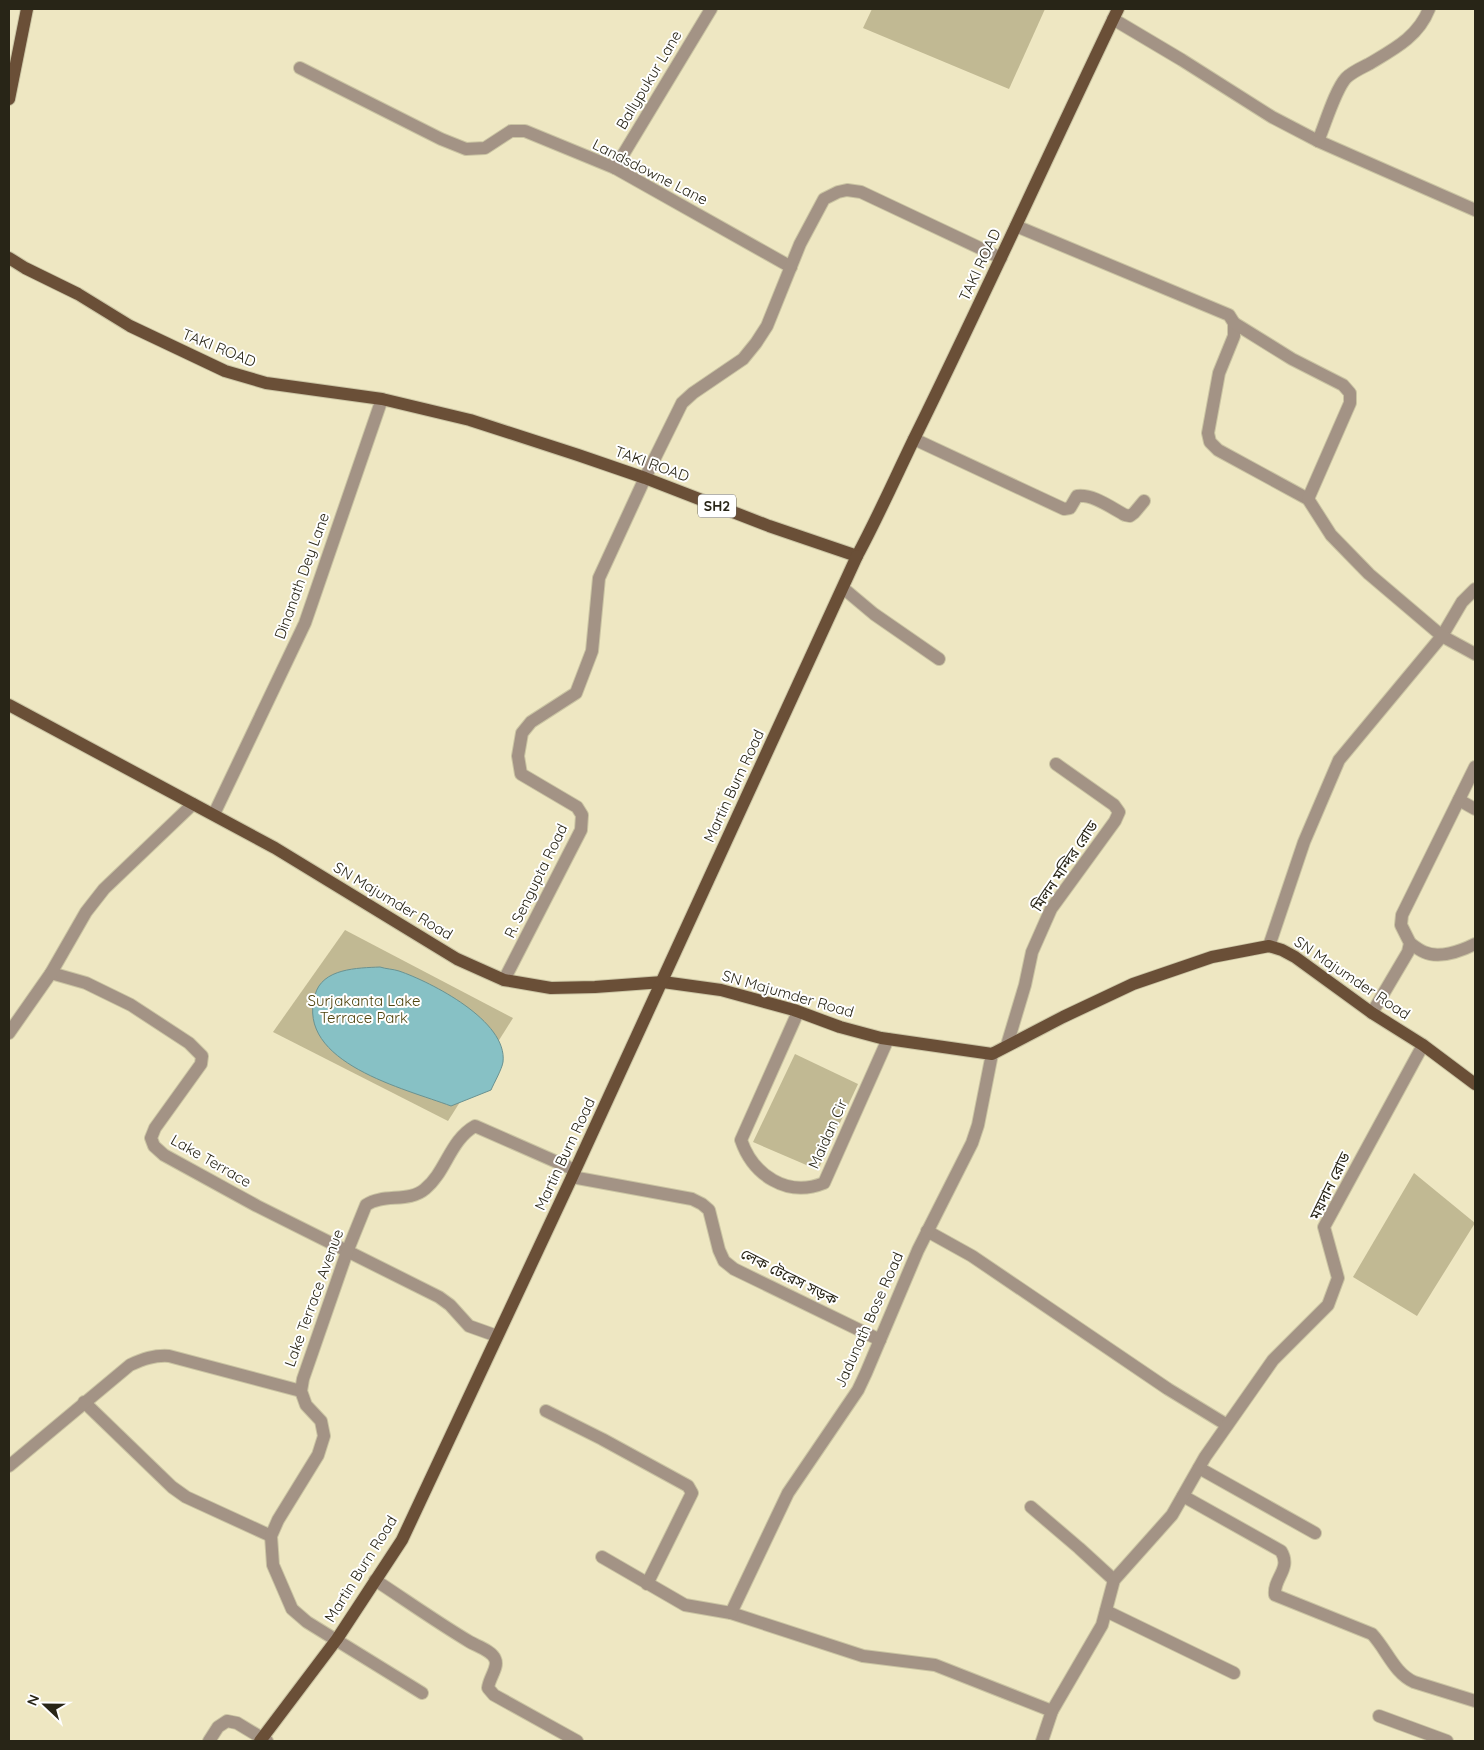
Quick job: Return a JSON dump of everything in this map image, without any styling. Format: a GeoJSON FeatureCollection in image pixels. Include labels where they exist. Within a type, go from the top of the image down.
{"type":"FeatureCollection","features":[{"type":"Feature","properties":{"kind":"main road"},"geometry":{"type":"LineString","coordinates":[[9,99],[27,9]]}},
{"type":"Feature","properties":{"kind":"main road","name":"TAKI ROAD"},"geometry":{"type":"LineString","coordinates":[[9,258],[78,294],[130,326],[225,371],[266,383],[382,399],[470,420],[645,478],[769,526],[857,556],[874,525],[1116,14]]}},
{"type":"Feature","properties":{"kind":"main road","name":"Martin Burn Road"},"geometry":{"type":"LineString","coordinates":[[263,1740],[336,1639],[402,1540],[574,1174],[857,556]]}},
{"type":"Feature","properties":{"kind":"main road","name":"SN Majumder Road"},"geometry":{"type":"LineString","coordinates":[[9,704],[275,848],[456,959],[504,980],[551,988],[595,988],[662,982],[721,990],[798,1012],[840,1027],[888,1039],[992,1054],[1063,1017],[1147,979],[1212,957],[1269,946],[1295,957],[1372,1013],[1423,1045],[1475,1084]]}},
{"type":"Feature","properties":{"kind":"street","name":"Ballypukur Lane"},"geometry":{"type":"LineString","coordinates":[[615,168],[711,9]]}},
{"type":"Feature","properties":{"kind":"street"},"geometry":{"type":"LineString","coordinates":[[1318,141],[1339,90],[1346,79],[1392,51],[1416,32],[1429,9]]}},
{"type":"Feature","properties":{"kind":"street"},"geometry":{"type":"LineString","coordinates":[[1116,14],[1182,60],[1272,117],[1318,141],[1475,210]]}},
{"type":"Feature","properties":{"kind":"street","name":"Landsdowne Lane"},"geometry":{"type":"LineString","coordinates":[[300,68],[441,139],[466,149],[485,148],[511,131],[525,131],[615,168],[791,266]]}},
{"type":"Feature","properties":{"kind":"street"},"geometry":{"type":"LineString","coordinates":[[645,478],[682,403],[693,393],[743,359],[768,326],[800,244],[824,199],[847,190],[860,192],[1001,258]]}},
{"type":"Feature","properties":{"kind":"street"},"geometry":{"type":"LineString","coordinates":[[1016,226],[1229,315],[1234,323],[1292,359],[1343,385],[1350,393],[1350,403],[1308,499]]}},
{"type":"Feature","properties":{"kind":"street"},"geometry":{"type":"LineString","coordinates":[[1234,323],[1234,336],[1217,381],[1208,433],[1210,442],[1218,450],[1308,499],[1331,535],[1363,568],[1442,636],[1475,654]]}},
{"type":"Feature","properties":{"kind":"street","name":"Dinanath Dey Lane"},"geometry":{"type":"LineString","coordinates":[[214,814],[304,623],[382,399]]}},
{"type":"Feature","properties":{"kind":"street"},"geometry":{"type":"LineString","coordinates":[[914,439],[1064,509],[1070,508],[1077,496],[1083,495],[1130,516],[1144,500]]}},
{"type":"Feature","properties":{"kind":"street","name":"R. Sengupta Road"},"geometry":{"type":"LineString","coordinates":[[504,980],[581,830],[582,815],[577,807],[521,774],[518,756],[522,733],[531,722],[576,693],[592,651],[599,578],[645,478]]}},
{"type":"Feature","properties":{"kind":"street"},"geometry":{"type":"LineString","coordinates":[[842,588],[874,614],[939,659]]}},
{"type":"Feature","properties":{"kind":"street"},"geometry":{"type":"LineString","coordinates":[[1269,946],[1304,842],[1339,760],[1442,636],[1462,602],[1475,589]]}},
{"type":"Feature","properties":{"kind":"street","name":"মিলন মন্দির রোড"},"geometry":{"type":"LineString","coordinates":[[1007,1045],[1025,985],[1032,952],[1051,909],[1116,821],[1119,812],[1114,805],[1056,764]]}},
{"type":"Feature","properties":{"kind":"street"},"geometry":{"type":"LineString","coordinates":[[1475,767],[1402,915],[1401,926],[1410,943],[1424,952],[1438,955],[1467,948],[1475,944]]}},
{"type":"Feature","properties":{"kind":"street"},"geometry":{"type":"LineString","coordinates":[[1459,800],[1475,809]]}},
{"type":"Feature","properties":{"kind":"street"},"geometry":{"type":"LineString","coordinates":[[9,1032],[51,973],[86,912],[104,889],[193,804]]}},
{"type":"Feature","properties":{"kind":"street"},"geometry":{"type":"LineString","coordinates":[[1372,1013],[1408,952],[1410,943]]}},
{"type":"Feature","properties":{"kind":"street","name":"Lake Terrace"},"geometry":{"type":"LineString","coordinates":[[51,973],[86,983],[131,1005],[190,1043],[202,1056],[201,1064],[155,1128],[151,1138],[154,1146],[164,1155],[257,1206],[439,1297],[450,1305],[469,1326],[497,1336]]}},
{"type":"Feature","properties":{"kind":"street","name":"Maidan Cir"},"geometry":{"type":"LineString","coordinates":[[798,1012],[741,1140],[749,1159],[778,1184],[802,1188],[824,1183],[888,1039]]}},
{"type":"Feature","properties":{"kind":"street","name":"ময়দান রোড"},"geometry":{"type":"LineString","coordinates":[[1114,1580],[1172,1515],[1199,1468],[1273,1360],[1328,1305],[1338,1278],[1324,1228],[1423,1045]]}},
{"type":"Feature","properties":{"kind":"street","name":"Jadunath Bose Road"},"geometry":{"type":"LineString","coordinates":[[731,1613],[788,1493],[858,1390],[918,1250],[972,1143],[978,1125],[992,1054]]}},
{"type":"Feature","properties":{"kind":"street","name":"Lake Terrace Avenue"},"geometry":{"type":"LineString","coordinates":[[422,1693],[307,1622],[292,1609],[273,1565],[271,1536],[278,1520],[318,1455],[324,1436],[321,1421],[306,1405],[301,1391],[303,1379],[347,1252],[366,1205],[373,1200],[417,1195],[425,1190],[433,1181],[461,1136],[475,1126],[574,1174]]}},
{"type":"Feature","properties":{"kind":"street","name":"লেক টেরেস সড়ক"},"geometry":{"type":"LineString","coordinates":[[574,1174],[692,1199],[702,1204],[708,1210],[724,1261],[734,1269],[880,1340]]}},
{"type":"Feature","properties":{"kind":"street"},"geometry":{"type":"LineString","coordinates":[[927,1231],[972,1256],[1152,1378],[1227,1426]]}},
{"type":"Feature","properties":{"kind":"street"},"geometry":{"type":"LineString","coordinates":[[9,1466],[130,1365],[144,1358],[169,1356],[301,1391]]}},
{"type":"Feature","properties":{"kind":"street"},"geometry":{"type":"LineString","coordinates":[[84,1402],[172,1487],[186,1497],[271,1536]]}},
{"type":"Feature","properties":{"kind":"street"},"geometry":{"type":"LineString","coordinates":[[546,1412],[602,1439],[688,1486],[692,1493],[648,1584]]}},
{"type":"Feature","properties":{"kind":"street"},"geometry":{"type":"LineString","coordinates":[[1199,1468],[1315,1533]]}},
{"type":"Feature","properties":{"kind":"street"},"geometry":{"type":"LineString","coordinates":[[1182,1496],[1281,1551],[1285,1565],[1275,1590],[1275,1596],[1372,1634],[1405,1678],[1475,1700]]}},
{"type":"Feature","properties":{"kind":"street"},"geometry":{"type":"LineString","coordinates":[[1031,1507],[1114,1580],[1102,1625],[1052,1711],[1042,1741]]}},
{"type":"Feature","properties":{"kind":"street"},"geometry":{"type":"LineString","coordinates":[[602,1557],[685,1605],[731,1613],[863,1656],[936,1665],[1052,1711]]}},
{"type":"Feature","properties":{"kind":"street"},"geometry":{"type":"LineString","coordinates":[[376,1580],[465,1639],[492,1654],[496,1660],[496,1668],[489,1680],[488,1688],[494,1695],[577,1741]]}},
{"type":"Feature","properties":{"kind":"street"},"geometry":{"type":"LineString","coordinates":[[1106,1611],[1234,1672]]}},
{"type":"Feature","properties":{"kind":"street"},"geometry":{"type":"LineString","coordinates":[[1379,1716],[1447,1741]]}},
{"type":"Feature","properties":{"kind":"street"},"geometry":{"type":"LineString","coordinates":[[209,1741],[218,1727],[227,1721],[237,1723],[263,1740]]}},
{"type":"Feature","properties":{"kind":"green space"},"geometry":{"type":"Polygon","coordinates":[[[872,9],[1045,9],[1009,89],[863,28],[872,9]]]}},
{"type":"Feature","properties":{"kind":"green space","name":"Surjakanta Lake Terrace Park"},"geometry":{"type":"Polygon","coordinates":[[[345,930],[513,1018],[448,1121],[273,1032],[345,930]]]}},
{"type":"Feature","properties":{"kind":"green space"},"geometry":{"type":"Polygon","coordinates":[[[795,1054],[858,1084],[818,1170],[753,1142],[795,1054]]]}},
{"type":"Feature","properties":{"kind":"green space"},"geometry":{"type":"Polygon","coordinates":[[[1414,1173],[1475,1223],[1417,1316],[1353,1277],[1414,1173]]]}},
{"type":"Feature","properties":{"kind":"water","name":"Surjakanta Lake Terrace Park"},"geometry":{"type":"Polygon","coordinates":[[[380,967],[397,970],[429,984],[465,1005],[481,1018],[493,1032],[501,1047],[503,1062],[491,1090],[451,1106],[408,1091],[359,1070],[337,1056],[321,1039],[313,1019],[315,995],[319,986],[325,979],[342,971],[380,967]]]}}]}
